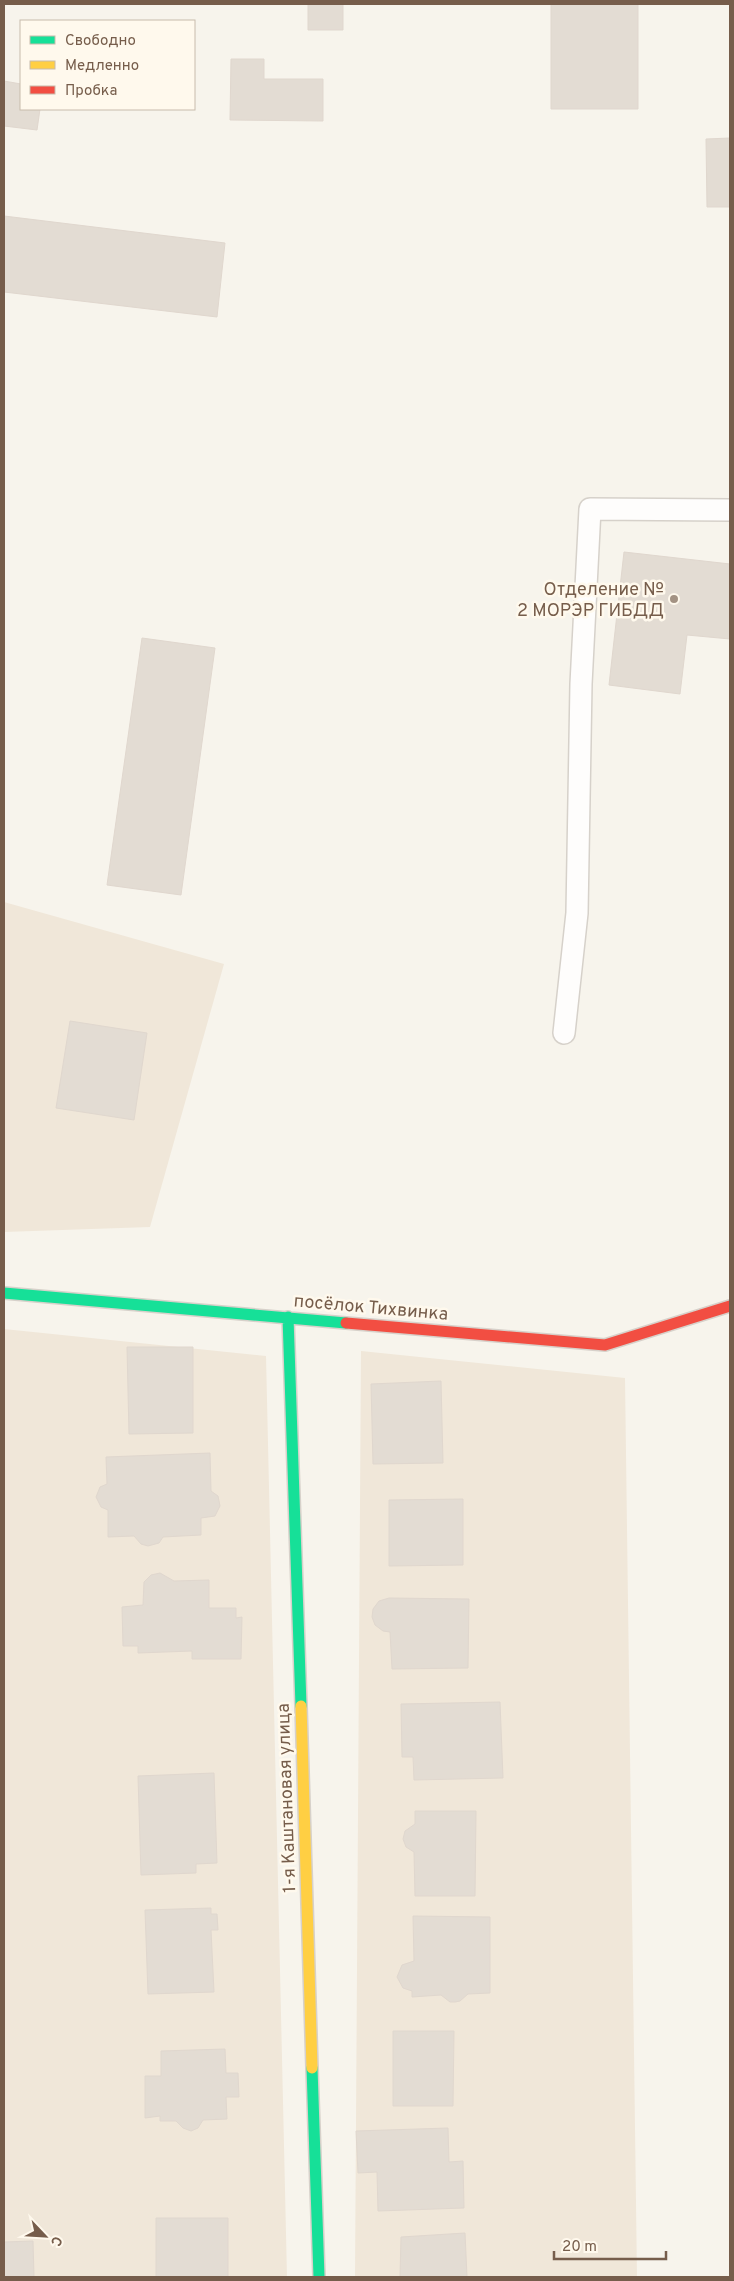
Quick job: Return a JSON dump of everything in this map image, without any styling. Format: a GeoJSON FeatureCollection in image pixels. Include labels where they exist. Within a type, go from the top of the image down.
{"type":"FeatureCollection","features":[{"type":"Feature","properties":{"kind":"street","name":"посёлок Тихвинка"},"geometry":{"type":"LineString","coordinates":[[4,1293],[605,1345],[730,1306]]}},
{"type":"Feature","properties":{"kind":"street","name":"1-я Каштановая улица"},"geometry":{"type":"LineString","coordinates":[[288,1317],[319,2277]]}},
{"type":"Feature","properties":{"kind":"lane"},"geometry":{"type":"LineString","coordinates":[[564,1033],[577,913],[581,684],[590,509],[730,510]]}},
{"type":"Feature","properties":{"kind":"shaded area"},"geometry":{"type":"Polygon","coordinates":[[[4,902],[224,964],[150,1227],[4,1232],[4,902]]]}},
{"type":"Feature","properties":{"kind":"shaded area"},"geometry":{"type":"Polygon","coordinates":[[[4,1329],[266,1356],[287,2277],[4,2277],[4,1329]]]}},
{"type":"Feature","properties":{"kind":"shaded area"},"geometry":{"type":"Polygon","coordinates":[[[361,1351],[625,1378],[637,2277],[355,2277],[361,1351]]]}},
{"type":"Feature","properties":{"kind":"building"},"geometry":{"type":"Polygon","coordinates":[[[308,4],[343,4],[343,30],[308,30],[308,4]]]}},
{"type":"Feature","properties":{"kind":"building"},"geometry":{"type":"Polygon","coordinates":[[[551,4],[638,4],[638,109],[551,109],[551,4]]]}},
{"type":"Feature","properties":{"kind":"building"},"geometry":{"type":"Polygon","coordinates":[[[231,59],[264,59],[264,79],[323,79],[323,121],[230,120],[231,59]]]}},
{"type":"Feature","properties":{"kind":"building"},"geometry":{"type":"Polygon","coordinates":[[[4,81],[20,84],[20,110],[40,110],[37,130],[4,126],[4,81]]]}},
{"type":"Feature","properties":{"kind":"building"},"geometry":{"type":"Polygon","coordinates":[[[730,138],[730,207],[707,207],[706,139],[730,138]]]}},
{"type":"Feature","properties":{"kind":"building"},"geometry":{"type":"Polygon","coordinates":[[[4,216],[225,243],[217,317],[4,292],[4,216]]]}},
{"type":"Feature","properties":{"kind":"building","name":"Отделение № 2 МОРЭР ГИБДД"},"geometry":{"type":"Polygon","coordinates":[[[624,552],[730,564],[730,639],[687,635],[680,694],[609,685],[624,552]]]}},
{"type":"Feature","properties":{"kind":"building"},"geometry":{"type":"Polygon","coordinates":[[[142,638],[215,648],[181,895],[107,885],[142,638]]]}},
{"type":"Feature","properties":{"kind":"building"},"geometry":{"type":"Polygon","coordinates":[[[70,1021],[147,1033],[134,1120],[56,1108],[70,1021]]]}},
{"type":"Feature","properties":{"kind":"building"},"geometry":{"type":"Polygon","coordinates":[[[127,1347],[193,1347],[193,1433],[129,1434],[127,1347]]]}},
{"type":"Feature","properties":{"kind":"building"},"geometry":{"type":"Polygon","coordinates":[[[441,1381],[443,1463],[373,1464],[371,1384],[441,1381]]]}},
{"type":"Feature","properties":{"kind":"building"},"geometry":{"type":"Polygon","coordinates":[[[210,1453],[211,1491],[218,1496],[220,1506],[215,1516],[201,1518],[201,1535],[163,1537],[159,1543],[148,1546],[141,1544],[134,1536],[108,1537],[108,1510],[101,1507],[96,1497],[100,1487],[107,1484],[106,1457],[210,1453]]]}},
{"type":"Feature","properties":{"kind":"building"},"geometry":{"type":"Polygon","coordinates":[[[463,1499],[463,1565],[389,1566],[389,1500],[463,1499]]]}},
{"type":"Feature","properties":{"kind":"building"},"geometry":{"type":"Polygon","coordinates":[[[160,1573],[174,1581],[209,1580],[209,1608],[236,1608],[236,1618],[242,1617],[241,1659],[192,1659],[192,1651],[138,1653],[138,1646],[123,1646],[122,1607],[143,1605],[144,1582],[151,1575],[160,1573]]]}},
{"type":"Feature","properties":{"kind":"building"},"geometry":{"type":"Polygon","coordinates":[[[389,1598],[469,1599],[468,1668],[392,1669],[390,1632],[383,1631],[375,1625],[372,1617],[373,1609],[379,1601],[389,1598]]]}},
{"type":"Feature","properties":{"kind":"building"},"geometry":{"type":"Polygon","coordinates":[[[500,1702],[503,1778],[414,1780],[413,1757],[402,1757],[401,1704],[500,1702]]]}},
{"type":"Feature","properties":{"kind":"building"},"geometry":{"type":"Polygon","coordinates":[[[214,1773],[217,1863],[196,1864],[196,1873],[141,1875],[138,1776],[214,1773]]]}},
{"type":"Feature","properties":{"kind":"building"},"geometry":{"type":"Polygon","coordinates":[[[415,1811],[476,1811],[475,1896],[415,1896],[414,1852],[406,1847],[403,1839],[405,1831],[415,1824],[415,1811]]]}},
{"type":"Feature","properties":{"kind":"building"},"geometry":{"type":"Polygon","coordinates":[[[211,1908],[211,1914],[217,1914],[218,1930],[211,1930],[214,1992],[148,1994],[145,1910],[211,1908]]]}},
{"type":"Feature","properties":{"kind":"building"},"geometry":{"type":"Polygon","coordinates":[[[413,1916],[490,1917],[490,1993],[468,1994],[460,2001],[450,2002],[441,1995],[412,1997],[412,1991],[403,1988],[397,1977],[402,1965],[414,1961],[413,1916]]]}},
{"type":"Feature","properties":{"kind":"building"},"geometry":{"type":"Polygon","coordinates":[[[393,2031],[454,2031],[453,2106],[393,2106],[393,2031]]]}},
{"type":"Feature","properties":{"kind":"building"},"geometry":{"type":"Polygon","coordinates":[[[225,2049],[226,2073],[238,2073],[239,2097],[226,2097],[227,2119],[203,2120],[198,2128],[191,2131],[183,2128],[176,2121],[160,2121],[160,2116],[145,2118],[145,2076],[161,2076],[161,2051],[225,2049]]]}},
{"type":"Feature","properties":{"kind":"building"},"geometry":{"type":"Polygon","coordinates":[[[448,2128],[449,2162],[463,2161],[464,2208],[378,2211],[377,2172],[358,2173],[356,2131],[448,2128]]]}},
{"type":"Feature","properties":{"kind":"building"},"geometry":{"type":"Polygon","coordinates":[[[156,2218],[228,2218],[228,2277],[156,2277],[156,2218]]]}},
{"type":"Feature","properties":{"kind":"building"},"geometry":{"type":"Polygon","coordinates":[[[465,2233],[467,2277],[400,2277],[401,2237],[465,2233]]]}},
{"type":"Feature","properties":{"kind":"building"},"geometry":{"type":"Polygon","coordinates":[[[33,2241],[34,2277],[4,2277],[4,2242],[33,2241]]]}},
{"type":"Feature","properties":{"kind":"traffic: fast"},"geometry":{"type":"LineString","coordinates":[[4,1293],[346,1323]]}},
{"type":"Feature","properties":{"kind":"traffic: fast"},"geometry":{"type":"LineString","coordinates":[[288,1317],[301,1706]]}},
{"type":"Feature","properties":{"kind":"traffic: fast"},"geometry":{"type":"LineString","coordinates":[[312,2068],[319,2277]]}},
{"type":"Feature","properties":{"kind":"traffic: slow"},"geometry":{"type":"LineString","coordinates":[[301,1706],[312,2068]]}},
{"type":"Feature","properties":{"kind":"traffic: jam"},"geometry":{"type":"LineString","coordinates":[[346,1323],[605,1345],[730,1306]]}},
{"type":"Feature","properties":{"kind":"place","name":"Отделение № 2 МОРЭР ГИБДД"},"geometry":{"type":"Point","coordinates":[674,599]}}]}
